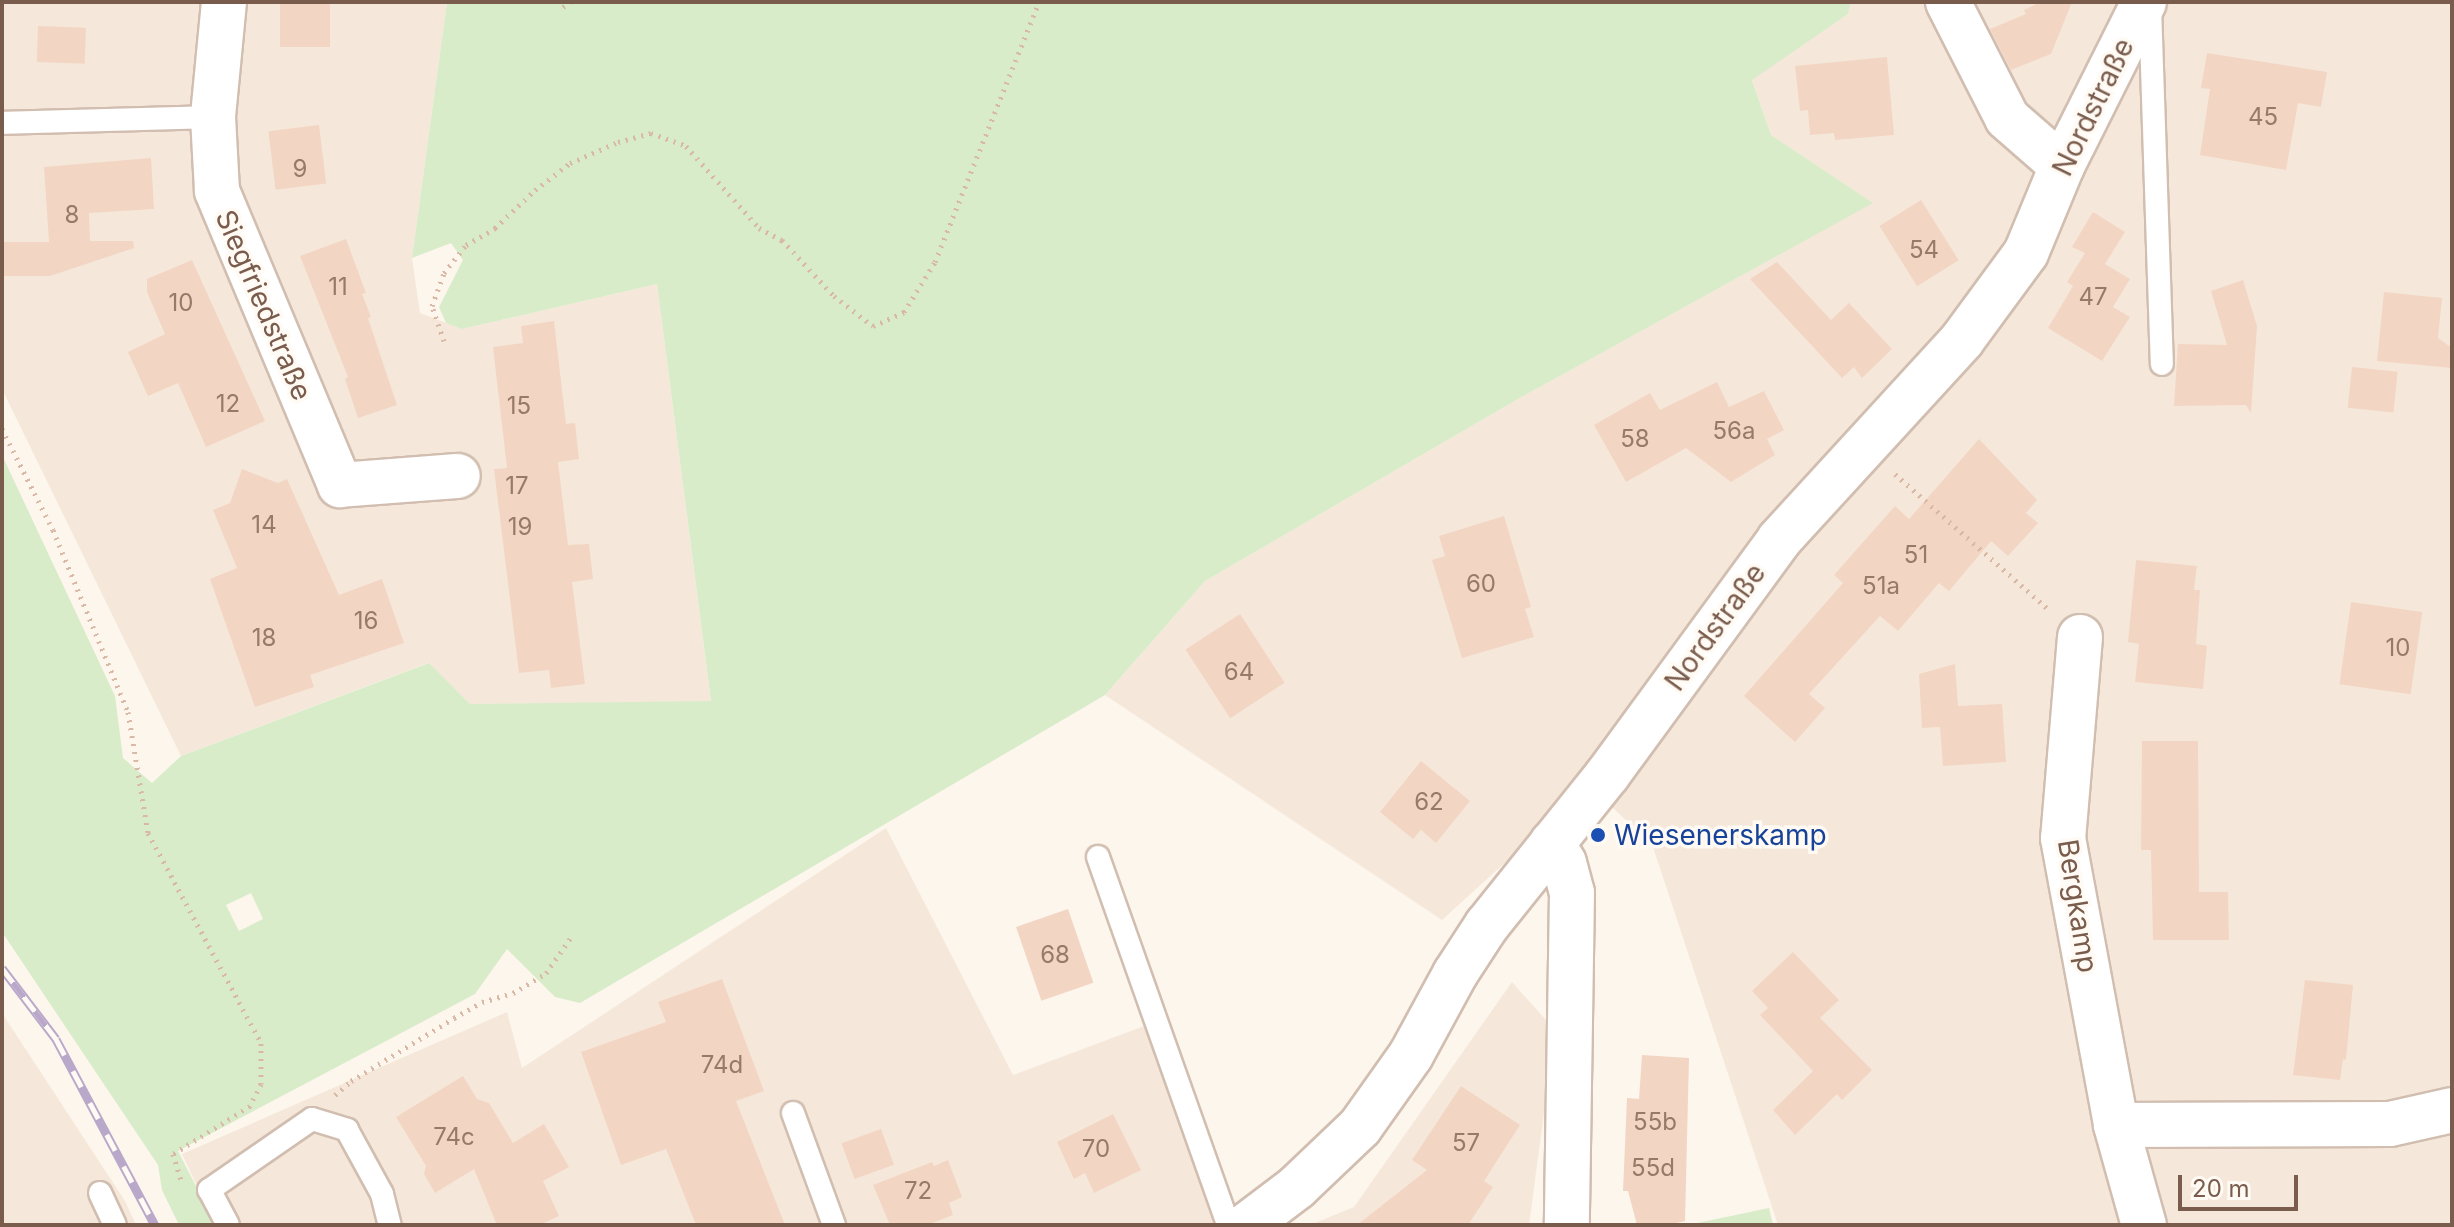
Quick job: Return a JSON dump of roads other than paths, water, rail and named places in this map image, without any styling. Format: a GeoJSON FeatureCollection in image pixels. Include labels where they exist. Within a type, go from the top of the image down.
{"type":"FeatureCollection","features":[{"type":"Feature","properties":{"kind":"street","name":"Siegfriedstraße"},"geometry":{"type":"LineString","coordinates":[[224,2],[213,117],[217,191],[340,485],[458,476]]}},
{"type":"Feature","properties":{"kind":"street"},"geometry":{"type":"LineString","coordinates":[[1948,2],[2007,118],[2062,166]]}},
{"type":"Feature","properties":{"kind":"street","name":"Nordstraße"},"geometry":{"type":"LineString","coordinates":[[1247,1225],[1297,1187],[1360,1127],[1411,1055],[1479,937],[1779,540],[1962,340],[2026,253],[2062,166],[2144,2]]}},
{"type":"Feature","properties":{"kind":"street","name":"Bergkamp"},"geometry":{"type":"LineString","coordinates":[[2080,637],[2063,838],[2116,1125],[2144,1225]]}},
{"type":"Feature","properties":{"kind":"street"},"geometry":{"type":"LineString","coordinates":[[1552,843],[1564,863],[1572,893],[1567,1225]]}},
{"type":"Feature","properties":{"kind":"street"},"geometry":{"type":"LineString","coordinates":[[2116,1125],[2390,1124],[2452,1110]]}},
{"type":"Feature","properties":{"kind":"lane"},"geometry":{"type":"LineString","coordinates":[[2150,2],[2162,364]]}},
{"type":"Feature","properties":{"kind":"lane"},"geometry":{"type":"LineString","coordinates":[[2,123],[213,117]]}},
{"type":"Feature","properties":{"kind":"lane"},"geometry":{"type":"LineString","coordinates":[[1098,857],[1228,1225]]}},
{"type":"Feature","properties":{"kind":"lane"},"geometry":{"type":"LineString","coordinates":[[793,1113],[834,1225]]}},
{"type":"Feature","properties":{"kind":"lane"},"geometry":{"type":"LineString","coordinates":[[228,1225],[209,1190],[312,1119],[347,1130],[382,1194],[390,1225]]}},
{"type":"Feature","properties":{"kind":"lane"},"geometry":{"type":"LineString","coordinates":[[100,1193],[115,1225]]}},
{"type":"Feature","properties":{"kind":"railway"},"geometry":{"type":"LineString","coordinates":[[2,968],[56,1039],[155,1225]]}},
{"type":"Feature","properties":{"kind":"place","name":"Wiesenerskamp"},"geometry":{"type":"Point","coordinates":[1598,835]}}]}
